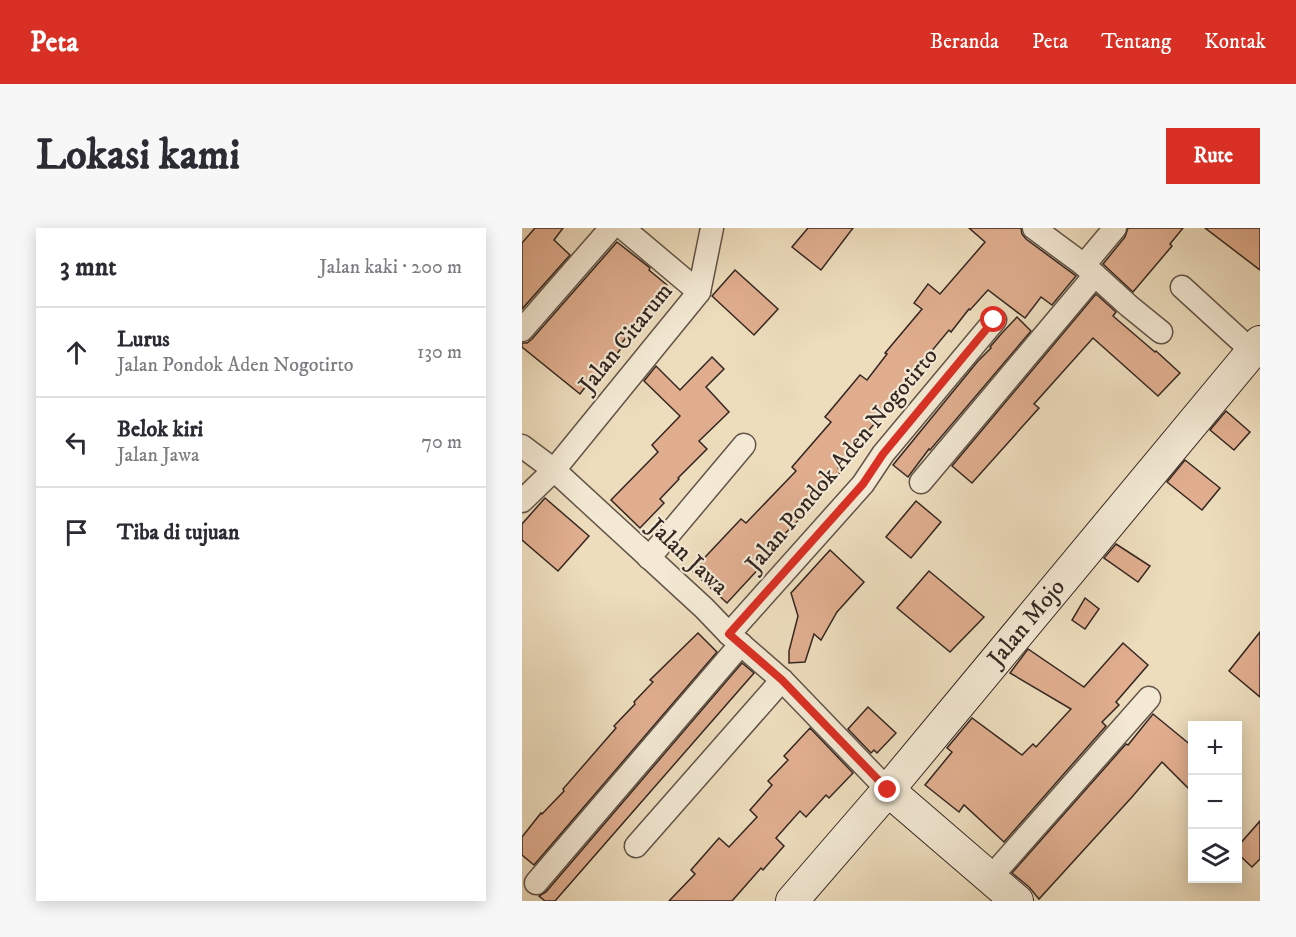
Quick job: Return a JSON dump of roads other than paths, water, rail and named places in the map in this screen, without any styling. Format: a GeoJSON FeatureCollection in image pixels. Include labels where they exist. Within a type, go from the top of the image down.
{"type":"FeatureCollection","features":[{"type":"Feature","properties":{"kind":"street"},"geometry":{"type":"LineString","coordinates":[[522,330],[611,228]]}},
{"type":"Feature","properties":{"kind":"street"},"geometry":{"type":"LineString","coordinates":[[623,228],[699,292]]}},
{"type":"Feature","properties":{"kind":"street","name":"Jalan Citarum"},"geometry":{"type":"LineString","coordinates":[[522,501],[554,470],[699,292],[712,228]]}},
{"type":"Feature","properties":{"kind":"street"},"geometry":{"type":"LineString","coordinates":[[1034,228],[1089,270],[1161,332]]}},
{"type":"Feature","properties":{"kind":"street"},"geometry":{"type":"LineString","coordinates":[[921,482],[1089,270],[1115,228]]}},
{"type":"Feature","properties":{"kind":"street"},"geometry":{"type":"LineString","coordinates":[[1182,287],[1256,347]]}},
{"type":"Feature","properties":{"kind":"street","name":"Jalan Pondok Aden Nogotirto"},"geometry":{"type":"LineString","coordinates":[[536,883],[863,484],[883,454],[994,320]]}},
{"type":"Feature","properties":{"kind":"street","name":"Jalan Mojo"},"geometry":{"type":"LineString","coordinates":[[792,901],[888,790],[1256,347]]}},
{"type":"Feature","properties":{"kind":"street"},"geometry":{"type":"LineString","coordinates":[[649,558],[744,445]]}},
{"type":"Feature","properties":{"kind":"street","name":"Jalan Jawa"},"geometry":{"type":"LineString","coordinates":[[522,446],[554,470],[782,680],[888,790]]}},
{"type":"Feature","properties":{"kind":"street"},"geometry":{"type":"LineString","coordinates":[[636,846],[782,680]]}},
{"type":"Feature","properties":{"kind":"street"},"geometry":{"type":"LineString","coordinates":[[990,878],[1149,698]]}},
{"type":"Feature","properties":{"kind":"street"},"geometry":{"type":"LineString","coordinates":[[888,790],[1017,901]]}}]}
